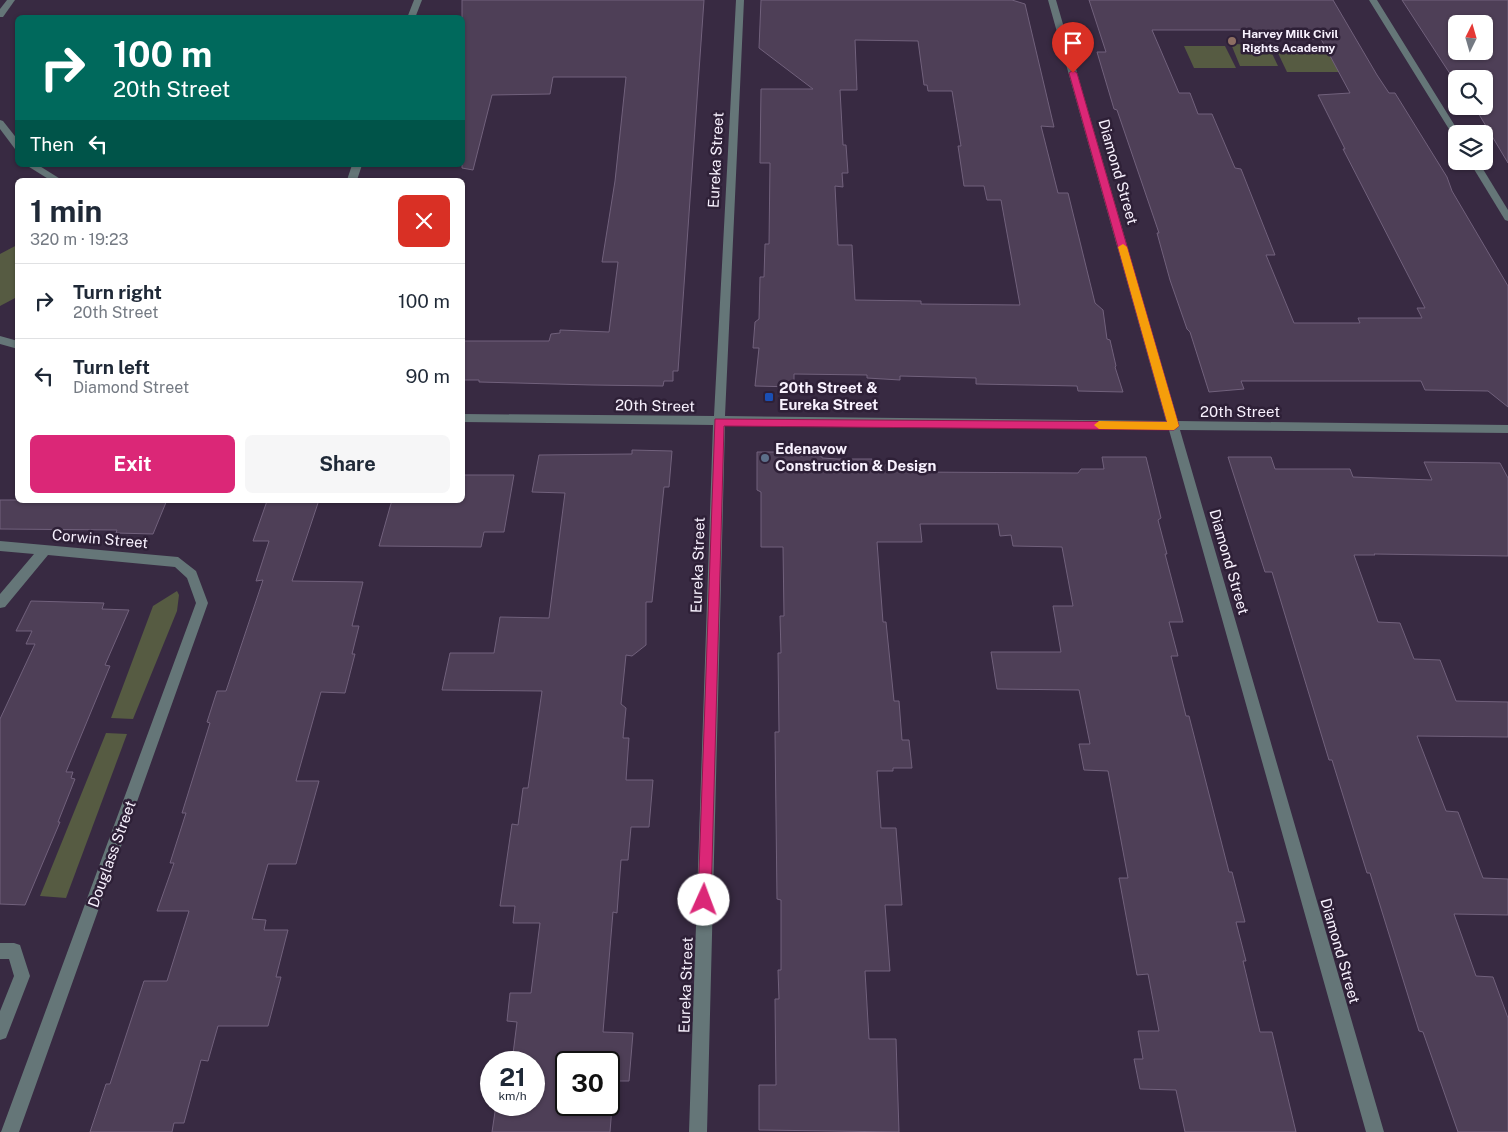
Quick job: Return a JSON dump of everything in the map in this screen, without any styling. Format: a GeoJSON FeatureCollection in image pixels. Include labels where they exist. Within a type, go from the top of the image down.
{"type":"FeatureCollection","features":[{"type":"Feature","properties":{"kind":"street"},"geometry":{"type":"LineString","coordinates":[[0,14],[11,0]]}},
{"type":"Feature","properties":{"kind":"street"},"geometry":{"type":"LineString","coordinates":[[412,15],[418,0]]}},
{"type":"Feature","properties":{"kind":"street","name":"Eureka Street"},"geometry":{"type":"LineString","coordinates":[[698,1132],[719,422],[740,0]]}},
{"type":"Feature","properties":{"kind":"street","name":"Diamond Street"},"geometry":{"type":"LineString","coordinates":[[1052,0],[1375,1132]]}},
{"type":"Feature","properties":{"kind":"street"},"geometry":{"type":"LineString","coordinates":[[1373,0],[1450,125]]}},
{"type":"Feature","properties":{"kind":"street"},"geometry":{"type":"LineString","coordinates":[[0,123],[15,143]]}},
{"type":"Feature","properties":{"kind":"street"},"geometry":{"type":"LineString","coordinates":[[34,167],[54,178]]}},
{"type":"Feature","properties":{"kind":"street"},"geometry":{"type":"LineString","coordinates":[[1479,170],[1508,218]]}},
{"type":"Feature","properties":{"kind":"street"},"geometry":{"type":"LineString","coordinates":[[0,340],[15,344]]}},
{"type":"Feature","properties":{"kind":"street","name":"20th Street"},"geometry":{"type":"LineString","coordinates":[[465,418],[1508,429]]}},
{"type":"Feature","properties":{"kind":"street","name":"Corwin Street"},"geometry":{"type":"LineString","coordinates":[[0,546],[178,562],[192,575]]}},
{"type":"Feature","properties":{"kind":"street"},"geometry":{"type":"LineString","coordinates":[[0,603],[44,551]]}},
{"type":"Feature","properties":{"kind":"street","name":"Douglass Street"},"geometry":{"type":"LineString","coordinates":[[10,1132],[202,603],[192,575]]}},
{"type":"Feature","properties":{"kind":"street"},"geometry":{"type":"LineString","coordinates":[[0,951],[14,951],[22,976],[0,1032]]}},
{"type":"Feature","properties":{"kind":"green space"},"geometry":{"type":"Polygon","coordinates":[[[1231,44],[1268,45],[1278,66],[1240,66],[1231,44]]]}},
{"type":"Feature","properties":{"kind":"green space"},"geometry":{"type":"Polygon","coordinates":[[[1184,46],[1225,46],[1236,68],[1194,68],[1184,46]]]}},
{"type":"Feature","properties":{"kind":"green space"},"geometry":{"type":"Polygon","coordinates":[[[1276,49],[1350,50],[1363,72],[1287,72],[1276,49]]]}},
{"type":"Feature","properties":{"kind":"green space"},"geometry":{"type":"Polygon","coordinates":[[[15,246],[15,298],[0,306],[0,254],[15,246]]]}},
{"type":"Feature","properties":{"kind":"green space"},"geometry":{"type":"Polygon","coordinates":[[[177,591],[179,595],[177,611],[133,719],[111,718],[153,606],[177,591]]]}},
{"type":"Feature","properties":{"kind":"green space"},"geometry":{"type":"Polygon","coordinates":[[[106,733],[127,734],[66,898],[40,896],[106,733]]]}},
{"type":"Feature","properties":{"kind":"building"},"geometry":{"type":"Polygon","coordinates":[[[462,0],[704,0],[678,371],[673,371],[673,381],[664,381],[663,386],[479,382],[479,380],[465,380],[465,341],[549,341],[551,334],[560,333],[560,330],[609,332],[618,262],[602,262],[615,181],[626,77],[553,77],[550,94],[492,95],[473,170],[462,168],[465,167],[465,15],[462,15],[462,0]]]}},
{"type":"Feature","properties":{"kind":"building"},"geometry":{"type":"Polygon","coordinates":[[[761,0],[1012,0],[1025,4],[1054,127],[1041,126],[1058,193],[1068,193],[1095,303],[1103,310],[1107,339],[1110,340],[1115,367],[1123,392],[1078,391],[1077,386],[976,384],[976,378],[900,376],[900,380],[867,378],[867,375],[794,374],[794,387],[755,386],[759,348],[753,348],[755,322],[759,319],[760,277],[764,277],[765,244],[769,244],[770,163],[760,163],[761,89],[813,89],[759,48],[761,0]],[[855,40],[857,90],[840,90],[843,145],[846,145],[848,173],[842,173],[843,187],[835,186],[838,245],[852,245],[855,300],[921,301],[921,304],[1020,305],[1001,200],[987,200],[984,186],[964,186],[958,146],[961,146],[952,91],[928,91],[927,85],[924,85],[918,41],[855,40]]]}},
{"type":"Feature","properties":{"kind":"building"},"geometry":{"type":"Polygon","coordinates":[[[1089,0],[1333,0],[1377,75],[1389,93],[1395,93],[1447,177],[1452,191],[1508,286],[1508,407],[1488,391],[1425,390],[1421,381],[1241,381],[1244,389],[1209,392],[1190,332],[1187,329],[1170,280],[1157,233],[1159,233],[1117,110],[1114,109],[1097,52],[1106,52],[1089,0]],[[1152,30],[1179,93],[1190,93],[1198,114],[1212,114],[1235,168],[1241,169],[1275,255],[1266,255],[1294,323],[1360,323],[1358,318],[1422,318],[1417,308],[1425,308],[1343,149],[1345,149],[1318,95],[1350,93],[1321,39],[1288,39],[1286,35],[1248,34],[1247,30],[1152,30]]]}},
{"type":"Feature","properties":{"kind":"building"},"geometry":{"type":"Polygon","coordinates":[[[1402,0],[1508,0],[1508,163],[1493,138],[1493,125],[1485,125],[1479,115],[1493,115],[1493,70],[1448,71],[1402,0]]]}},
{"type":"Feature","properties":{"kind":"building"},"geometry":{"type":"Polygon","coordinates":[[[792,447],[801,456],[872,459],[872,465],[907,465],[907,470],[911,472],[1078,473],[1081,469],[1104,469],[1102,457],[1146,457],[1161,518],[1158,520],[1167,554],[1165,554],[1183,622],[1169,622],[1178,656],[1171,656],[1186,716],[1189,716],[1229,872],[1232,872],[1245,922],[1236,922],[1260,1032],[1272,1032],[1296,1132],[1185,1132],[1176,1090],[1140,1089],[1134,1059],[1143,1059],[1138,1031],[1159,1031],[1148,974],[1137,975],[1119,878],[1128,878],[1108,771],[1084,770],[1079,744],[1090,744],[1079,690],[997,689],[991,652],[1061,652],[1053,606],[1073,606],[1062,547],[1013,546],[1011,535],[1000,536],[998,524],[920,524],[922,542],[877,542],[883,622],[886,622],[894,701],[899,701],[902,740],[909,740],[912,768],[893,768],[893,771],[877,771],[881,828],[896,828],[902,905],[885,905],[890,971],[865,971],[869,1039],[896,1039],[899,1132],[759,1130],[759,1085],[776,1085],[775,999],[779,999],[778,970],[781,970],[781,900],[777,899],[775,732],[779,732],[778,653],[781,653],[780,616],[784,616],[783,547],[761,547],[761,492],[757,490],[757,452],[786,452],[792,447]]]}},
{"type":"Feature","properties":{"kind":"building"},"geometry":{"type":"Polygon","coordinates":[[[632,450],[672,451],[669,487],[664,487],[652,602],[646,602],[646,645],[632,656],[626,655],[621,704],[626,708],[623,738],[629,738],[626,780],[653,780],[649,827],[631,827],[628,860],[621,860],[617,913],[613,912],[603,1032],[633,1033],[629,1081],[620,1081],[620,1051],[555,1051],[555,1116],[611,1116],[610,1132],[492,1132],[494,1116],[545,1116],[545,1051],[513,1051],[517,1022],[507,1021],[510,993],[531,993],[540,923],[513,923],[515,906],[500,906],[512,824],[518,825],[523,788],[528,788],[542,691],[442,690],[450,653],[494,653],[500,617],[549,618],[565,493],[532,492],[539,455],[632,454],[632,450]]]}},
{"type":"Feature","properties":{"kind":"building"},"geometry":{"type":"Polygon","coordinates":[[[1228,457],[1271,457],[1275,469],[1350,469],[1353,477],[1432,480],[1424,462],[1500,463],[1508,478],[1508,556],[1354,555],[1378,622],[1400,623],[1414,659],[1440,660],[1456,701],[1508,702],[1508,737],[1417,736],[1446,811],[1458,812],[1483,878],[1508,879],[1508,915],[1454,914],[1476,976],[1493,977],[1508,1018],[1508,1132],[1458,1132],[1423,1032],[1419,1031],[1370,873],[1367,873],[1332,760],[1329,760],[1272,572],[1265,572],[1228,457]]]}},
{"type":"Feature","properties":{"kind":"building"},"geometry":{"type":"Polygon","coordinates":[[[465,475],[514,475],[504,532],[484,532],[481,547],[379,546],[391,503],[465,503],[465,475]]]}},
{"type":"Feature","properties":{"kind":"building"},"geometry":{"type":"Polygon","coordinates":[[[0,500],[15,500],[15,503],[166,503],[153,534],[116,533],[117,530],[0,529],[0,500]]]}},
{"type":"Feature","properties":{"kind":"building"},"geometry":{"type":"Polygon","coordinates":[[[266,503],[318,503],[292,581],[363,582],[352,626],[359,626],[352,654],[355,654],[345,693],[321,692],[296,781],[319,781],[296,864],[268,864],[252,919],[266,920],[264,930],[288,930],[276,977],[281,977],[268,1026],[218,1026],[208,1061],[201,1060],[184,1123],[174,1123],[172,1132],[90,1132],[106,1084],[110,1084],[144,981],[167,981],[189,911],[157,911],[174,863],[170,863],[186,813],[182,813],[210,723],[207,722],[217,691],[226,691],[263,580],[256,581],[269,541],[253,541],[266,503]]]}},
{"type":"Feature","properties":{"kind":"building"},"geometry":{"type":"Polygon","coordinates":[[[31,601],[104,603],[102,609],[129,610],[105,665],[110,666],[66,772],[73,772],[71,778],[75,779],[58,822],[60,822],[25,905],[0,904],[0,719],[35,644],[26,644],[32,631],[16,631],[31,601]]]}},
{"type":"Feature","properties":{"kind":"slow traffic"},"geometry":{"type":"LineString","coordinates":[[1099,425],[1174,426],[1123,247]]}},
{"type":"Feature","properties":{"kind":"place","name":"Harvey Milk Civil Rights Academy"},"geometry":{"type":"Point","coordinates":[1232,41]}},
{"type":"Feature","properties":{"kind":"place","name":"20th Street & Eureka Street"},"geometry":{"type":"Point","coordinates":[769,397]}},
{"type":"Feature","properties":{"kind":"place","name":"Edenavow Construction & Design"},"geometry":{"type":"Point","coordinates":[765,458]}},
{"type":"Feature","properties":{"kind":"route"},"geometry":{"type":"LineString","coordinates":[[704,900],[719,422],[1174,426],[1073,73]]}}]}
